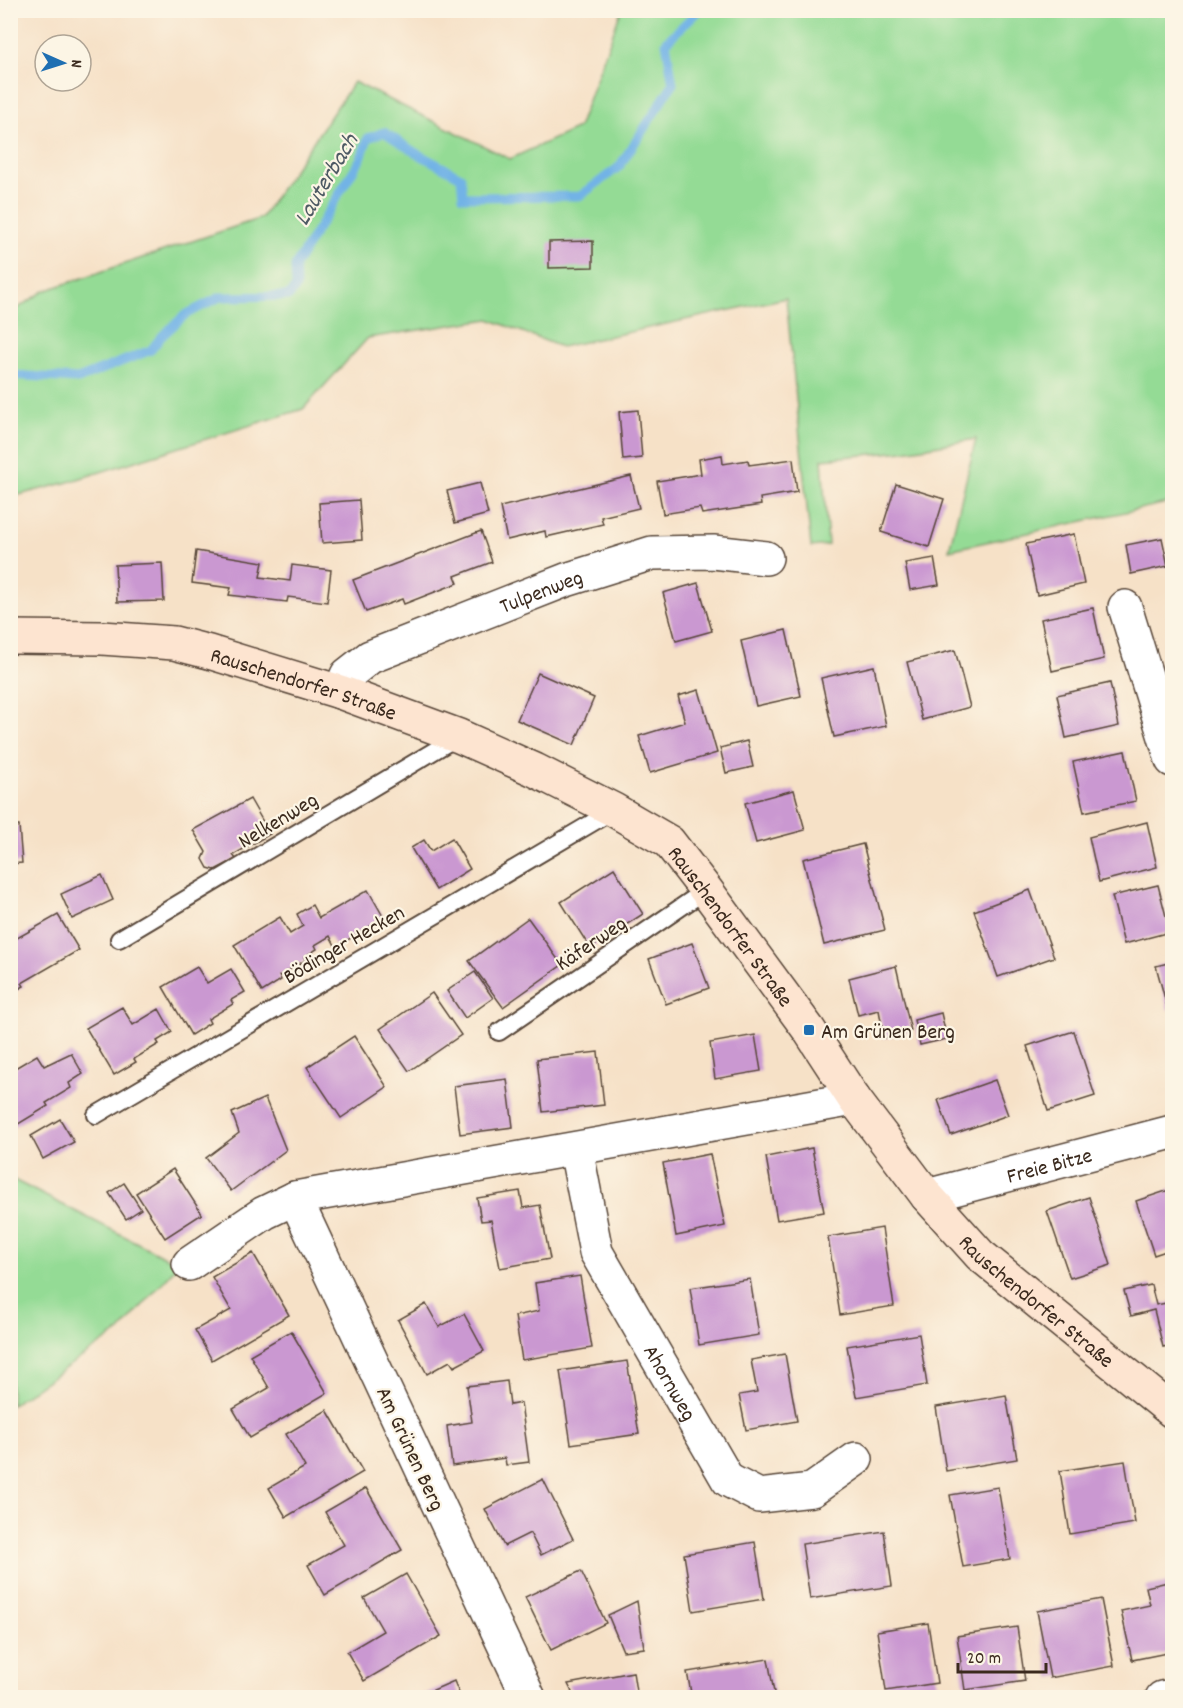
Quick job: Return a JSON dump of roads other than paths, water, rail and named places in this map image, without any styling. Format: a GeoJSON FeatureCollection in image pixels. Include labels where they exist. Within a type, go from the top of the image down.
{"type":"FeatureCollection","features":[{"type":"Feature","properties":{"kind":"street","name":"Tulpenweg"},"geometry":{"type":"LineString","coordinates":[[340,692],[347,675],[369,657],[566,580],[652,553],[713,552],[766,558]]}},
{"type":"Feature","properties":{"kind":"street"},"geometry":{"type":"LineString","coordinates":[[1125,607],[1173,760]]}},
{"type":"Feature","properties":{"kind":"street","name":"Rauschendorfer Straße"},"geometry":{"type":"LineString","coordinates":[[10,637],[102,638],[174,643],[340,692],[459,736],[535,770],[614,810],[669,842],[809,1029],[854,1099],[927,1196],[980,1255],[1173,1411]]}},
{"type":"Feature","properties":{"kind":"street"},"geometry":{"type":"LineString","coordinates":[[189,1264],[264,1213],[296,1198],[854,1099]]}},
{"type":"Feature","properties":{"kind":"street","name":"Freie Bitze"},"geometry":{"type":"LineString","coordinates":[[927,1196],[1173,1132]]}},
{"type":"Feature","properties":{"kind":"street","name":"Ahornweg"},"geometry":{"type":"LineString","coordinates":[[576,1149],[596,1252],[728,1480],[759,1496],[812,1490],[856,1459]]}},
{"type":"Feature","properties":{"kind":"street","name":"Am Grünen Berg"},"geometry":{"type":"LineString","coordinates":[[296,1198],[529,1698]]}},
{"type":"Feature","properties":{"kind":"street"},"geometry":{"type":"LineString","coordinates":[[1162,1698],[1173,1696]]}},
{"type":"Feature","properties":{"kind":"lane","name":"Nelkenweg"},"geometry":{"type":"LineString","coordinates":[[118,939],[459,736]]}},
{"type":"Feature","properties":{"kind":"lane","name":"Bödinger Hecken"},"geometry":{"type":"LineString","coordinates":[[96,1115],[614,810]]}},
{"type":"Feature","properties":{"kind":"lane","name":"Käferweg"},"geometry":{"type":"LineString","coordinates":[[499,1032],[706,890]]}},
{"type":"Feature","properties":{"kind":"waterway","name":"Lauterbach"},"geometry":{"type":"LineString","coordinates":[[10,375],[78,379],[151,350],[161,337],[185,315],[220,297],[289,296],[296,287],[295,266],[361,158],[368,138],[384,132],[416,153],[461,177],[463,197],[580,196],[619,167],[673,84],[666,42],[699,10]]}},
{"type":"Feature","properties":{"kind":"place","name":"Am Grünen Berg"},"geometry":{"type":"Point","coordinates":[809,1030]}}]}
